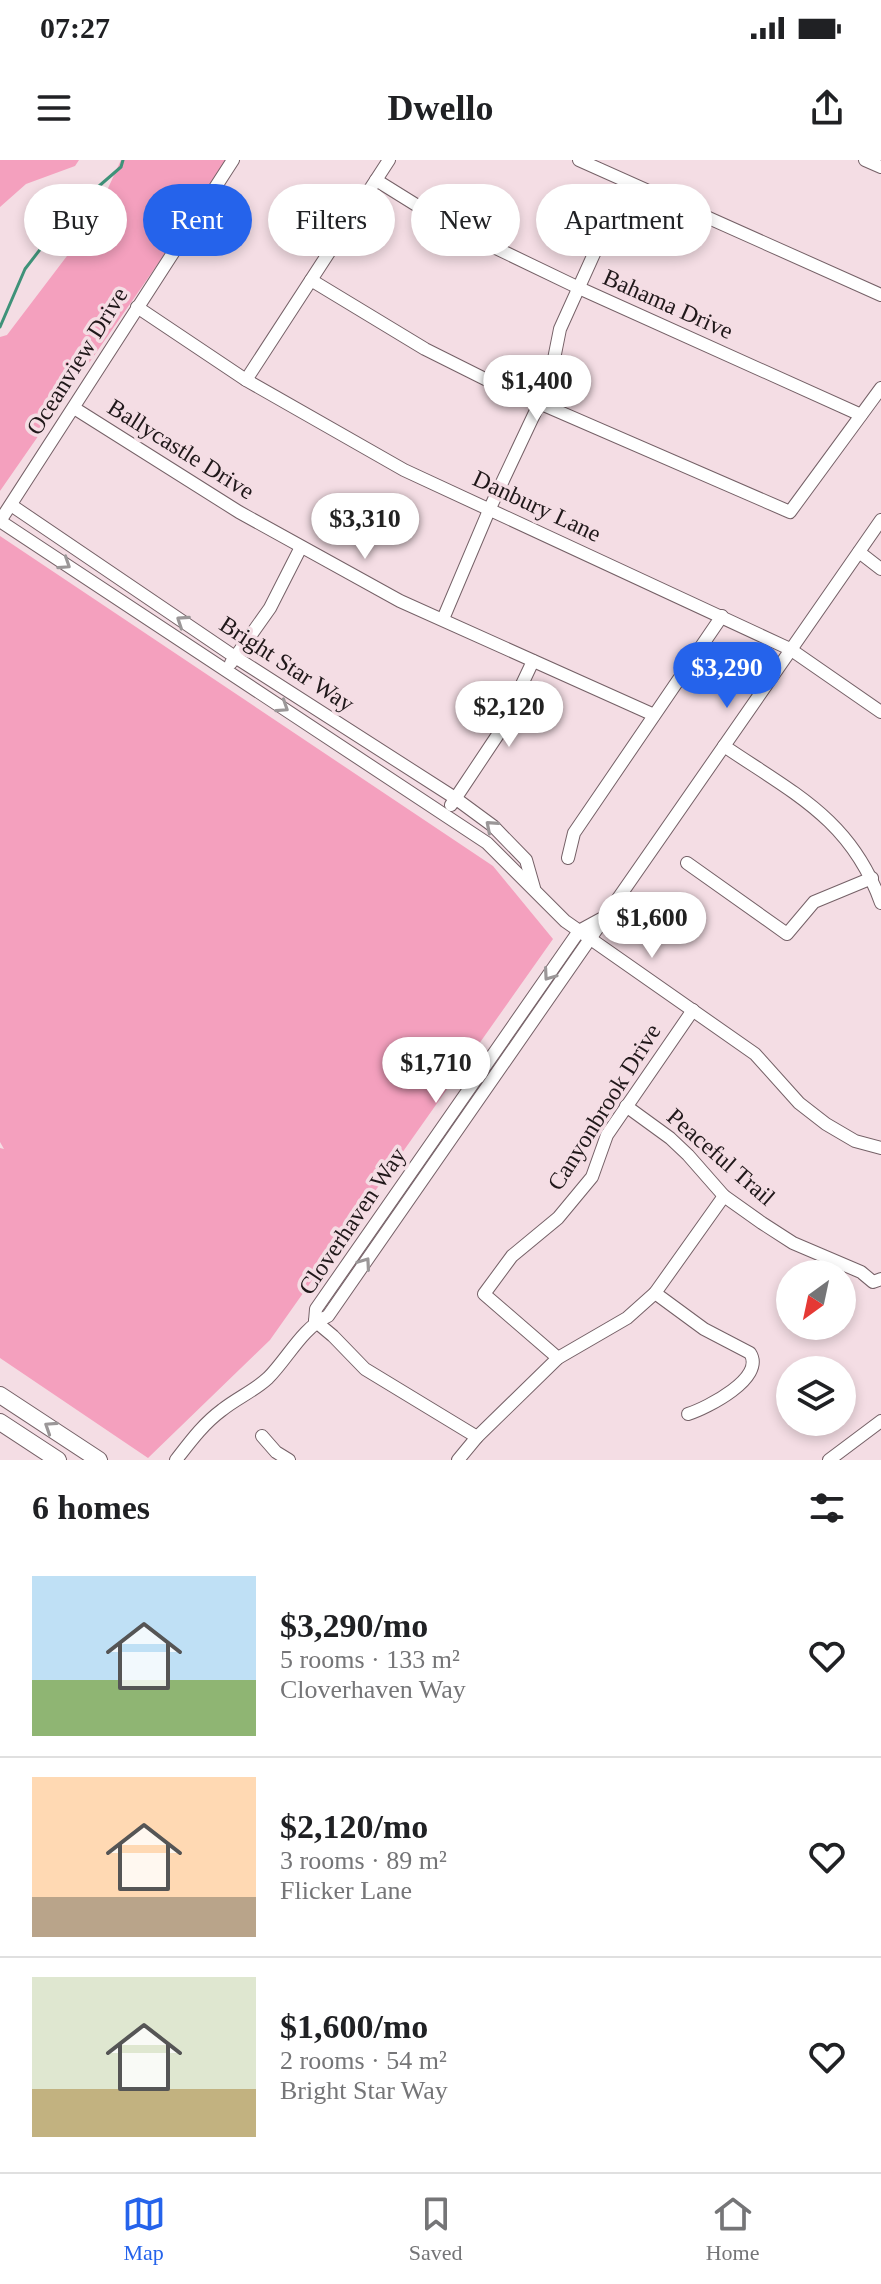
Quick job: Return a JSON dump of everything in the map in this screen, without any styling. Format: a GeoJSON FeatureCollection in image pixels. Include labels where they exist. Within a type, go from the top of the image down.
{"type":"FeatureCollection","features":[{"type":"Feature","properties":{"kind":"main road"},"geometry":{"type":"LineString","coordinates":[[0,1395],[99,1460]]}},
{"type":"Feature","properties":{"kind":"main road"},"geometry":{"type":"LineString","coordinates":[[0,1422],[58,1460]]}},
{"type":"Feature","properties":{"kind":"street","name":"Oceanview Drive"},"geometry":{"type":"LineString","coordinates":[[11,505],[233,160]]}},
{"type":"Feature","properties":{"kind":"street"},"geometry":{"type":"LineString","coordinates":[[246,380],[389,160]]}},
{"type":"Feature","properties":{"kind":"street"},"geometry":{"type":"LineString","coordinates":[[579,160],[881,295]]}},
{"type":"Feature","properties":{"kind":"street"},"geometry":{"type":"LineString","coordinates":[[865,160],[881,167]]}},
{"type":"Feature","properties":{"kind":"street","name":"Bahama Drive"},"geometry":{"type":"LineString","coordinates":[[376,180],[450,226],[579,288],[861,415]]}},
{"type":"Feature","properties":{"kind":"street"},"geometry":{"type":"LineString","coordinates":[[443,619],[539,404],[551,374],[560,329],[626,183]]}},
{"type":"Feature","properties":{"kind":"street"},"geometry":{"type":"LineString","coordinates":[[311,280],[425,349],[539,404],[790,512],[881,388]]}},
{"type":"Feature","properties":{"kind":"street","name":"Danbury Lane"},"geometry":{"type":"LineString","coordinates":[[137,307],[246,380],[404,470],[790,649],[881,712]]}},
{"type":"Feature","properties":{"kind":"street","name":"Ballycastle Drive"},"geometry":{"type":"LineString","coordinates":[[74,408],[239,512],[400,601],[654,715]]}},
{"type":"Feature","properties":{"kind":"street","name":"Bright Star Way"},"geometry":{"type":"LineString","coordinates":[[534,888],[526,860],[493,826],[455,798],[235,657],[11,505],[0,521],[487,843],[565,921],[755,1054],[799,1103],[826,1124],[855,1141],[881,1148]]}},
{"type":"Feature","properties":{"kind":"street","name":"Cloverhaven Way"},"geometry":{"type":"LineString","coordinates":[[176,1460],[203,1426],[223,1409],[253,1391],[270,1376],[315,1321],[328,1316],[881,520]]}},
{"type":"Feature","properties":{"kind":"street"},"geometry":{"type":"LineString","coordinates":[[226,670],[270,608],[301,547]]}},
{"type":"Feature","properties":{"kind":"street"},"geometry":{"type":"LineString","coordinates":[[859,552],[881,569]]}},
{"type":"Feature","properties":{"kind":"street"},"geometry":{"type":"LineString","coordinates":[[568,858],[574,833],[722,616]]}},
{"type":"Feature","properties":{"kind":"street"},"geometry":{"type":"LineString","coordinates":[[444,814],[499,733],[533,661]]}},
{"type":"Feature","properties":{"kind":"street"},"geometry":{"type":"LineString","coordinates":[[724,746],[821,811],[843,834],[872,878],[881,903]]}},
{"type":"Feature","properties":{"kind":"street"},"geometry":{"type":"LineString","coordinates":[[687,863],[787,934],[814,902],[872,878]]}},
{"type":"Feature","properties":{"kind":"street","name":"Cloverhaven Way"},"geometry":{"type":"LineString","coordinates":[[315,1321],[316,1309],[579,931],[601,919]]}},
{"type":"Feature","properties":{"kind":"street","name":"Canyonbrook Drive"},"geometry":{"type":"LineString","coordinates":[[558,1358],[484,1294],[512,1256],[558,1218],[592,1177],[607,1135],[693,1010]]}},
{"type":"Feature","properties":{"kind":"street","name":"Peaceful Trail"},"geometry":{"type":"LineString","coordinates":[[626,1106],[688,1155],[724,1196],[793,1243],[877,1281]]}},
{"type":"Feature","properties":{"kind":"street"},"geometry":{"type":"LineString","coordinates":[[458,1460],[477,1437],[558,1358],[627,1318],[655,1293],[724,1196]]}},
{"type":"Feature","properties":{"kind":"street"},"geometry":{"type":"LineString","coordinates":[[655,1293],[704,1329],[750,1353],[754,1360],[753,1368],[726,1395],[708,1408],[688,1414]]}},
{"type":"Feature","properties":{"kind":"street"},"geometry":{"type":"LineString","coordinates":[[315,1321],[365,1369],[477,1437]]}},
{"type":"Feature","properties":{"kind":"street"},"geometry":{"type":"LineString","coordinates":[[829,1460],[876,1424],[881,1439]]}},
{"type":"Feature","properties":{"kind":"street"},"geometry":{"type":"LineString","coordinates":[[262,1436],[276,1452],[289,1460]]}},
{"type":"Feature","properties":{"kind":"shaded area"},"geometry":{"type":"Polygon","coordinates":[[[0,160],[79,160],[75,166],[24,184],[0,207],[0,160]]]}},
{"type":"Feature","properties":{"kind":"shaded area"},"geometry":{"type":"Polygon","coordinates":[[[121,160],[230,160],[213,184],[143,184],[143,256],[163,256],[0,491],[0,337],[7,335],[67,256],[127,256],[127,184],[110,184],[121,160]]]}},
{"type":"Feature","properties":{"kind":"shaded area"},"geometry":{"type":"Polygon","coordinates":[[[0,536],[493,866],[553,939],[270,1340],[148,1458],[0,1358],[0,1148],[4,1149],[0,1142],[0,536]]]}},
{"type":"Feature","properties":{"kind":"waterway"},"geometry":{"type":"LineString","coordinates":[[0,327],[25,269],[69,212],[121,167],[123,160]]}}]}
